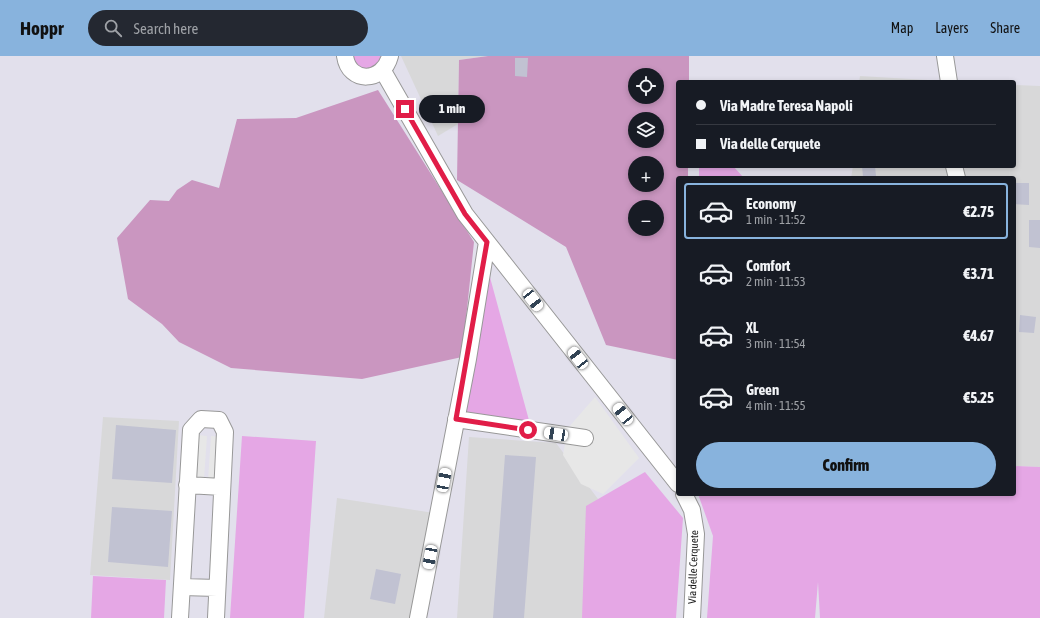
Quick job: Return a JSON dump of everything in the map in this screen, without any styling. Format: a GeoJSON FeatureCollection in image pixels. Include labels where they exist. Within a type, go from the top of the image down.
{"type":"FeatureCollection","features":[{"type":"Feature","properties":{"kind":"street"},"geometry":{"type":"LineString","coordinates":[[345,56],[346,62],[351,69],[358,75],[366,77],[375,76],[383,71],[388,64],[390,56]]}},
{"type":"Feature","properties":{"kind":"street"},"geometry":{"type":"LineString","coordinates":[[945,56],[949,80]]}},
{"type":"Feature","properties":{"kind":"street"},"geometry":{"type":"LineString","coordinates":[[383,71],[465,214],[676,481]]}},
{"type":"Feature","properties":{"kind":"street"},"geometry":{"type":"LineString","coordinates":[[418,618],[456,419],[487,242]]}},
{"type":"Feature","properties":{"kind":"street"},"geometry":{"type":"LineString","coordinates":[[180,618],[190,430],[201,419],[220,420],[225,432],[216,618]]}},
{"type":"Feature","properties":{"kind":"street"},"geometry":{"type":"LineString","coordinates":[[456,419],[584,438]]}},
{"type":"Feature","properties":{"kind":"street"},"geometry":{"type":"LineString","coordinates":[[187,485],[222,487]]}},
{"type":"Feature","properties":{"kind":"street","name":"Via delle Cerquete"},"geometry":{"type":"LineString","coordinates":[[685,496],[692,510],[696,534],[692,618]]}},
{"type":"Feature","properties":{"kind":"street"},"geometry":{"type":"LineString","coordinates":[[182,587],[217,588]]}},
{"type":"Feature","properties":{"kind":"shaded area"},"geometry":{"type":"Polygon","coordinates":[[[353,56],[382,56],[381,61],[371,71],[357,67],[353,56]]]}},
{"type":"Feature","properties":{"kind":"shaded area"},"geometry":{"type":"Polygon","coordinates":[[[401,56],[488,56],[459,60],[458,124],[438,136],[401,56]]]}},
{"type":"Feature","properties":{"kind":"shaded area"},"geometry":{"type":"Polygon","coordinates":[[[488,56],[689,56],[689,80],[676,80],[676,168],[688,168],[688,176],[676,176],[676,360],[606,345],[566,247],[457,180],[459,60],[488,56]]]}},
{"type":"Feature","properties":{"kind":"shaded area"},"geometry":{"type":"Polygon","coordinates":[[[860,76],[928,80],[859,80],[860,76]]]}},
{"type":"Feature","properties":{"kind":"shaded area"},"geometry":{"type":"Polygon","coordinates":[[[1016,85],[1040,86],[1040,467],[1016,466],[1016,176],[851,176],[853,168],[1016,168],[1016,85]]]}},
{"type":"Feature","properties":{"kind":"shaded area"},"geometry":{"type":"Polygon","coordinates":[[[378,90],[474,242],[462,357],[362,379],[231,368],[179,342],[162,324],[128,299],[117,238],[150,200],[169,201],[177,190],[192,180],[219,188],[237,119],[296,118],[378,90]]]}},
{"type":"Feature","properties":{"kind":"shaded area"},"geometry":{"type":"Polygon","coordinates":[[[699,168],[735,168],[742,176],[699,176],[699,168]]]}},
{"type":"Feature","properties":{"kind":"shaded area"},"geometry":{"type":"Polygon","coordinates":[[[488,270],[530,424],[463,412],[488,270]]]}},
{"type":"Feature","properties":{"kind":"shaded area"},"geometry":{"type":"Polygon","coordinates":[[[595,397],[639,458],[603,494],[581,484],[563,455],[568,428],[595,397]]]}},
{"type":"Feature","properties":{"kind":"shaded area"},"geometry":{"type":"Polygon","coordinates":[[[103,417],[179,421],[170,580],[90,575],[103,417]]]}},
{"type":"Feature","properties":{"kind":"shaded area"},"geometry":{"type":"Polygon","coordinates":[[[198,435],[207,436],[204,479],[195,479],[198,435]]]}},
{"type":"Feature","properties":{"kind":"shaded area"},"geometry":{"type":"Polygon","coordinates":[[[211,436],[221,437],[218,480],[208,480],[211,436]]]}},
{"type":"Feature","properties":{"kind":"shaded area"},"geometry":{"type":"Polygon","coordinates":[[[242,436],[316,441],[304,618],[230,618],[242,436]]]}},
{"type":"Feature","properties":{"kind":"shaded area"},"geometry":{"type":"Polygon","coordinates":[[[469,437],[556,443],[601,503],[598,618],[457,618],[469,437]]]}},
{"type":"Feature","properties":{"kind":"shaded area"},"geometry":{"type":"Polygon","coordinates":[[[1016,466],[1040,467],[1040,618],[820,618],[818,582],[815,618],[707,618],[713,536],[699,496],[1016,496],[1016,466]]]}},
{"type":"Feature","properties":{"kind":"shaded area"},"geometry":{"type":"Polygon","coordinates":[[[645,472],[683,518],[676,618],[582,618],[586,506],[645,472]]]}},
{"type":"Feature","properties":{"kind":"shaded area"},"geometry":{"type":"Polygon","coordinates":[[[337,498],[434,513],[413,618],[324,618],[337,498]]]}},
{"type":"Feature","properties":{"kind":"shaded area"},"geometry":{"type":"Polygon","coordinates":[[[93,576],[166,580],[164,618],[91,618],[93,576]]]}},
{"type":"Feature","properties":{"kind":"building"},"geometry":{"type":"Polygon","coordinates":[[[515,58],[528,58],[527,77],[515,76],[515,58]]]}},
{"type":"Feature","properties":{"kind":"building"},"geometry":{"type":"Polygon","coordinates":[[[862,168],[875,168],[876,176],[863,176],[862,168]]]}},
{"type":"Feature","properties":{"kind":"building"},"geometry":{"type":"Polygon","coordinates":[[[1016,183],[1029,183],[1029,205],[1016,204],[1016,183]]]}},
{"type":"Feature","properties":{"kind":"building"},"geometry":{"type":"Polygon","coordinates":[[[1029,220],[1040,220],[1040,248],[1029,247],[1029,220]]]}},
{"type":"Feature","properties":{"kind":"building"},"geometry":{"type":"Polygon","coordinates":[[[1020,315],[1036,317],[1034,333],[1019,332],[1020,315]]]}},
{"type":"Feature","properties":{"kind":"building"},"geometry":{"type":"Polygon","coordinates":[[[116,425],[176,430],[172,483],[112,479],[116,425]]]}},
{"type":"Feature","properties":{"kind":"building"},"geometry":{"type":"Polygon","coordinates":[[[505,455],[536,457],[524,618],[493,618],[505,455]]]}},
{"type":"Feature","properties":{"kind":"building"},"geometry":{"type":"Polygon","coordinates":[[[112,507],[172,511],[168,567],[108,562],[112,507]]]}},
{"type":"Feature","properties":{"kind":"building"},"geometry":{"type":"Polygon","coordinates":[[[376,569],[401,574],[395,604],[370,599],[376,569]]]}},
{"type":"Feature","properties":{"kind":"route"},"geometry":{"type":"LineString","coordinates":[[405,109],[465,214],[487,242],[468,359],[456,419],[528,430]]}}]}
